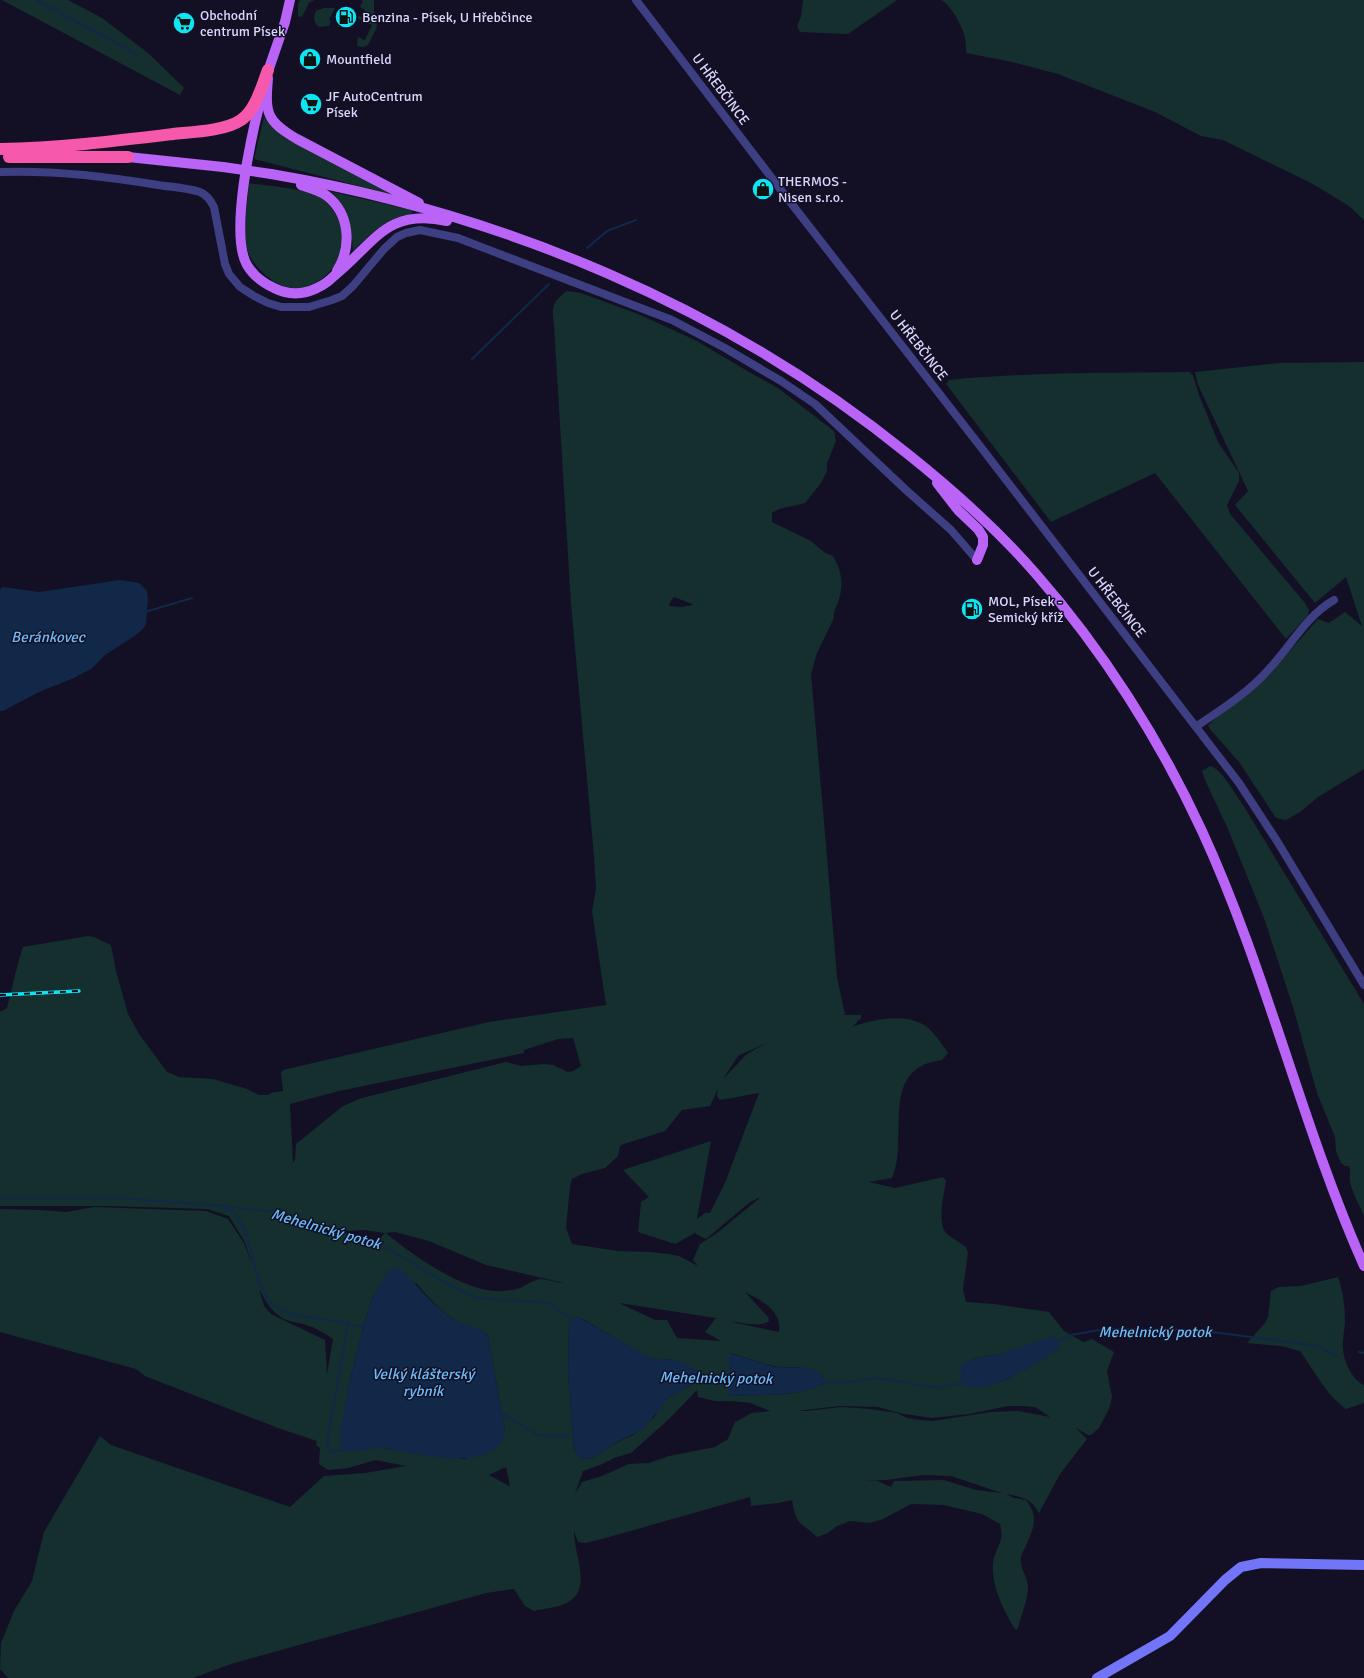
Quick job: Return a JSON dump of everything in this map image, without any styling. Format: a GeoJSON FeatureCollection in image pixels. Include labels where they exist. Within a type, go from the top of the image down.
{"type":"FeatureCollection","features":[{"type":"Feature","properties":{"kind":"highway"},"geometry":{"type":"LineString","coordinates":[[0,149],[78,146],[228,126],[240,121],[249,112],[268,70]]}},
{"type":"Feature","properties":{"kind":"highway"},"geometry":{"type":"LineString","coordinates":[[20,149],[128,157]]}},
{"type":"Feature","properties":{"kind":"highway"},"geometry":{"type":"LineString","coordinates":[[0,157],[128,157]]}},
{"type":"Feature","properties":{"kind":"main road"},"geometry":{"type":"LineString","coordinates":[[290,0],[285,22],[268,70],[254,126],[244,183],[240,227],[243,255],[247,265],[256,276],[266,285],[287,293],[307,292],[326,284],[384,229],[404,220],[418,218],[441,220],[498,232]]}},
{"type":"Feature","properties":{"kind":"main road"},"geometry":{"type":"LineString","coordinates":[[285,22],[296,0]]}},
{"type":"Feature","properties":{"kind":"main road"},"geometry":{"type":"LineString","coordinates":[[268,70],[266,99],[267,110],[278,127],[297,139],[440,214]]}},
{"type":"Feature","properties":{"kind":"main road"},"geometry":{"type":"LineString","coordinates":[[128,157],[223,167],[271,174],[358,192],[440,214],[498,232],[595,268],[674,304],[738,337],[770,356],[829,394],[892,440],[976,512],[1036,573],[1074,619],[1150,733],[1201,829],[1230,895],[1257,970],[1311,1132],[1342,1215],[1364,1266]]}},
{"type":"Feature","properties":{"kind":"main road"},"geometry":{"type":"LineString","coordinates":[[271,174],[318,191],[334,204],[342,216],[347,229],[347,251],[342,263],[333,277]]}},
{"type":"Feature","properties":{"kind":"main road"},"geometry":{"type":"LineString","coordinates":[[923,466],[958,510],[978,530],[982,538],[983,545],[977,560]]}},
{"type":"Feature","properties":{"kind":"street","name":"U HŘEBČINCE"},"geometry":{"type":"LineString","coordinates":[[636,0],[784,194],[1197,726],[1239,783],[1273,834],[1364,985]]}},
{"type":"Feature","properties":{"kind":"street"},"geometry":{"type":"LineString","coordinates":[[0,172],[36,171],[83,174],[200,192],[210,199],[214,207],[225,264],[229,274],[240,287],[254,296],[282,308],[309,307],[342,296],[353,286],[384,249],[398,237],[406,233],[420,230],[458,238],[672,320],[725,348],[781,381],[815,404],[906,490],[951,530],[977,560]]}},
{"type":"Feature","properties":{"kind":"street"},"geometry":{"type":"LineString","coordinates":[[1197,726],[1233,702],[1269,670],[1306,623],[1325,605],[1334,600]]}},
{"type":"Feature","properties":{"kind":"street"},"geometry":{"type":"LineString","coordinates":[[1097,1678],[1170,1636],[1225,1580],[1241,1567],[1261,1563],[1364,1565]]}},
{"type":"Feature","properties":{"kind":"green space"},"geometry":{"type":"Polygon","coordinates":[[[2,0],[68,0],[102,18],[148,53],[184,88],[180,95],[2,0]]]}},
{"type":"Feature","properties":{"kind":"green space"},"geometry":{"type":"Polygon","coordinates":[[[300,0],[314,0],[309,3],[302,17],[298,16],[298,4],[300,0]]]}},
{"type":"Feature","properties":{"kind":"green space"},"geometry":{"type":"Polygon","coordinates":[[[361,0],[374,0],[377,27],[368,45],[363,47],[357,46],[358,37],[365,40],[372,25],[357,18],[358,16],[362,17],[365,10],[360,7],[363,1],[361,0]]]}},
{"type":"Feature","properties":{"kind":"green space"},"geometry":{"type":"Polygon","coordinates":[[[803,0],[897,0],[848,34],[800,32],[797,27],[801,16],[803,0]]]}},
{"type":"Feature","properties":{"kind":"green space"},"geometry":{"type":"Polygon","coordinates":[[[941,0],[1364,0],[1364,220],[1349,206],[1313,184],[1223,140],[1201,136],[1155,112],[1058,74],[1012,62],[966,53],[964,34],[960,25],[955,15],[941,0]]]}},
{"type":"Feature","properties":{"kind":"green space"},"geometry":{"type":"Polygon","coordinates":[[[324,8],[335,8],[329,20],[331,21],[329,26],[319,27],[314,19],[314,16],[316,11],[324,8]]]}},
{"type":"Feature","properties":{"kind":"green space"},"geometry":{"type":"Polygon","coordinates":[[[264,117],[285,138],[387,192],[386,193],[254,159],[264,117]]]}},
{"type":"Feature","properties":{"kind":"green space"},"geometry":{"type":"Polygon","coordinates":[[[249,183],[305,191],[318,196],[325,201],[336,215],[342,232],[342,250],[339,259],[332,269],[318,282],[302,288],[286,287],[269,278],[250,257],[247,249],[245,234],[249,183]]]}},
{"type":"Feature","properties":{"kind":"green space"},"geometry":{"type":"Polygon","coordinates":[[[332,192],[413,210],[412,214],[395,219],[380,227],[353,251],[352,233],[349,219],[343,207],[332,192]]]}},
{"type":"Feature","properties":{"kind":"green space"},"geometry":{"type":"Polygon","coordinates":[[[567,291],[581,293],[638,314],[695,340],[778,388],[834,431],[836,441],[827,463],[827,471],[821,483],[805,503],[779,509],[772,513],[772,522],[811,541],[825,553],[833,556],[841,577],[841,593],[834,618],[817,653],[811,674],[837,977],[845,1015],[861,1015],[861,1018],[852,1027],[890,1018],[900,1018],[919,1022],[927,1027],[936,1036],[948,1053],[942,1060],[922,1066],[909,1076],[902,1091],[899,1107],[897,1162],[892,1178],[869,1182],[895,1188],[943,1177],[946,1181],[942,1208],[943,1228],[948,1235],[966,1247],[968,1253],[963,1289],[966,1302],[994,1304],[1049,1312],[1064,1331],[1083,1342],[1092,1339],[1114,1352],[1107,1371],[1112,1397],[1109,1409],[1099,1428],[1091,1435],[1088,1435],[1076,1428],[1087,1439],[1060,1474],[1039,1513],[1033,1504],[1026,1499],[1006,1494],[1014,1498],[1026,1500],[1030,1505],[1034,1516],[1032,1531],[1021,1557],[1021,1564],[1028,1583],[1028,1592],[1018,1628],[1016,1630],[999,1598],[994,1580],[993,1563],[1001,1539],[1000,1524],[982,1514],[944,1505],[911,1504],[883,1519],[870,1523],[850,1521],[817,1537],[797,1519],[792,1500],[751,1506],[750,1497],[585,1543],[578,1542],[574,1531],[574,1539],[580,1568],[580,1587],[576,1595],[570,1601],[557,1606],[534,1611],[525,1606],[514,1589],[486,1593],[231,1664],[193,1678],[8,1678],[0,1669],[1,1643],[14,1611],[32,1581],[44,1532],[100,1436],[111,1445],[290,1507],[324,1476],[365,1473],[406,1466],[376,1460],[348,1468],[328,1470],[319,1464],[320,1448],[316,1445],[317,1441],[278,1428],[145,1376],[136,1369],[0,1332],[0,1209],[66,1212],[94,1207],[206,1211],[228,1219],[244,1243],[252,1265],[245,1242],[229,1216],[207,1209],[108,1206],[0,1206],[0,1012],[7,1008],[23,947],[88,936],[94,937],[111,945],[116,971],[128,1014],[139,1034],[167,1072],[179,1077],[213,1079],[247,1089],[259,1095],[268,1095],[283,1091],[281,1073],[283,1070],[489,1022],[606,1005],[592,911],[596,889],[594,856],[571,604],[553,314],[555,302],[567,291]],[[674,597],[669,606],[681,607],[693,605],[674,597]],[[573,1038],[558,1039],[524,1050],[524,1053],[339,1091],[290,1104],[293,1163],[295,1159],[296,1144],[343,1106],[362,1098],[506,1062],[521,1066],[544,1064],[553,1065],[568,1072],[581,1066],[573,1038]],[[766,1043],[738,1056],[723,1079],[747,1054],[766,1043]],[[718,1089],[710,1106],[682,1110],[665,1131],[620,1146],[618,1156],[605,1168],[582,1174],[572,1179],[566,1228],[572,1244],[618,1251],[668,1254],[679,1256],[698,1266],[693,1260],[700,1244],[717,1233],[761,1197],[750,1202],[706,1239],[696,1234],[695,1231],[695,1233],[675,1244],[638,1232],[641,1202],[649,1197],[623,1170],[711,1141],[697,1219],[705,1213],[710,1213],[725,1183],[759,1093],[720,1100],[717,1096],[718,1089]],[[338,1228],[372,1247],[385,1233],[364,1230],[349,1231],[338,1228]],[[395,1232],[386,1233],[410,1252],[457,1280],[488,1290],[502,1291],[516,1289],[540,1279],[564,1283],[486,1265],[429,1241],[395,1232]],[[416,1283],[373,1296],[363,1327],[348,1389],[384,1448],[465,1459],[505,1431],[488,1336],[482,1331],[463,1325],[447,1315],[416,1283]],[[259,1289],[264,1306],[271,1314],[325,1340],[327,1374],[333,1339],[313,1328],[282,1318],[271,1309],[259,1289]],[[745,1292],[768,1317],[769,1321],[756,1324],[732,1322],[779,1332],[779,1324],[774,1312],[763,1302],[745,1292]],[[619,1303],[655,1320],[667,1320],[677,1338],[721,1341],[705,1332],[716,1318],[619,1303]],[[572,1319],[569,1325],[568,1373],[574,1446],[576,1453],[581,1458],[593,1458],[612,1445],[633,1435],[654,1417],[661,1405],[669,1397],[695,1383],[698,1379],[698,1375],[675,1360],[650,1358],[583,1319],[572,1319]],[[1021,1348],[977,1358],[962,1364],[989,1385],[1008,1379],[1031,1366],[1021,1348]],[[730,1353],[730,1396],[801,1392],[823,1384],[824,1377],[806,1368],[774,1366],[730,1353]],[[697,1390],[669,1419],[631,1453],[614,1458],[583,1471],[575,1494],[582,1482],[602,1476],[629,1464],[649,1463],[669,1456],[715,1447],[728,1439],[735,1422],[752,1413],[770,1411],[750,1403],[715,1401],[698,1397],[697,1390]],[[839,1406],[797,1411],[841,1407],[871,1409],[897,1413],[907,1418],[932,1421],[991,1412],[1019,1411],[1050,1417],[1035,1407],[1022,1406],[1008,1406],[969,1414],[931,1418],[899,1413],[878,1407],[839,1406]],[[506,1467],[489,1475],[509,1486],[506,1467]],[[923,1475],[866,1481],[877,1481],[891,1487],[894,1481],[944,1480],[976,1490],[1002,1493],[951,1476],[923,1475]]]}},
{"type":"Feature","properties":{"kind":"green space"},"geometry":{"type":"Polygon","coordinates":[[[1364,362],[1364,769],[1318,797],[1300,812],[1286,820],[1276,818],[1239,762],[1208,725],[1281,661],[1318,619],[1329,623],[1345,612],[1362,626],[1346,577],[1315,603],[1235,505],[1248,491],[1198,385],[1195,372],[1279,363],[1364,362]]]}},
{"type":"Feature","properties":{"kind":"green space"},"geometry":{"type":"Polygon","coordinates":[[[1189,372],[1193,375],[1199,395],[1218,442],[1239,473],[1239,481],[1227,505],[1230,514],[1305,603],[1309,610],[1308,615],[1286,639],[1155,473],[1051,522],[946,384],[949,380],[979,377],[1069,373],[1189,372]]]}},
{"type":"Feature","properties":{"kind":"green space"},"geometry":{"type":"Polygon","coordinates":[[[1210,766],[1219,772],[1243,805],[1364,1004],[1364,1216],[1351,1186],[1349,1166],[1345,1166],[1341,1163],[1336,1151],[1335,1137],[1317,1093],[1293,1007],[1264,918],[1228,829],[1205,780],[1202,771],[1210,766]]]}},
{"type":"Feature","properties":{"kind":"green space"},"geometry":{"type":"Polygon","coordinates":[[[1338,1277],[1345,1310],[1343,1338],[1344,1354],[1352,1375],[1364,1385],[1364,1403],[1346,1409],[1326,1390],[1300,1351],[1281,1346],[1247,1343],[1265,1323],[1268,1317],[1271,1291],[1279,1287],[1301,1286],[1338,1277]]]}},
{"type":"Feature","properties":{"kind":"water","name":"Beránkovec"},"geometry":{"type":"Polygon","coordinates":[[[120,580],[139,583],[147,591],[148,598],[146,624],[143,629],[105,655],[91,669],[74,678],[39,692],[3,711],[0,711],[0,590],[3,587],[39,592],[120,580]]]}},
{"type":"Feature","properties":{"kind":"water","name":"Velký klášterský rybník"},"geometry":{"type":"Polygon","coordinates":[[[396,1268],[402,1270],[432,1302],[446,1314],[457,1321],[480,1330],[488,1336],[505,1431],[501,1443],[492,1451],[480,1456],[452,1458],[423,1455],[385,1448],[344,1451],[341,1447],[340,1434],[348,1389],[363,1327],[373,1296],[388,1271],[396,1268]]]}},
{"type":"Feature","properties":{"kind":"water"},"geometry":{"type":"Polygon","coordinates":[[[577,1316],[650,1358],[675,1360],[690,1366],[696,1370],[698,1375],[698,1380],[695,1383],[669,1397],[643,1429],[612,1445],[593,1458],[588,1459],[581,1458],[576,1453],[574,1446],[568,1373],[569,1325],[572,1319],[577,1316]]]}},
{"type":"Feature","properties":{"kind":"water"},"geometry":{"type":"Polygon","coordinates":[[[1050,1337],[1055,1337],[1060,1341],[1058,1349],[1025,1370],[997,1383],[983,1387],[971,1387],[961,1383],[961,1364],[977,1358],[1000,1354],[1050,1337]]]}},
{"type":"Feature","properties":{"kind":"water"},"geometry":{"type":"Polygon","coordinates":[[[729,1353],[775,1367],[809,1368],[818,1372],[824,1377],[825,1381],[819,1386],[795,1393],[729,1396],[729,1353]]]}},
{"type":"Feature","properties":{"kind":"waterway"},"geometry":{"type":"LineString","coordinates":[[36,0],[135,53]]}},
{"type":"Feature","properties":{"kind":"waterway"},"geometry":{"type":"LineString","coordinates":[[587,248],[607,231],[636,220]]}},
{"type":"Feature","properties":{"kind":"waterway"},"geometry":{"type":"LineString","coordinates":[[472,359],[549,284]]}},
{"type":"Feature","properties":{"kind":"waterway"},"geometry":{"type":"LineString","coordinates":[[145,612],[192,598]]}},
{"type":"Feature","properties":{"kind":"waterway","name":"Mehelnický potok"},"geometry":{"type":"LineString","coordinates":[[0,1198],[119,1198],[223,1206],[272,1212],[384,1246],[453,1287],[477,1298],[551,1303],[573,1321]]}},
{"type":"Feature","properties":{"kind":"waterway"},"geometry":{"type":"LineString","coordinates":[[223,1207],[236,1215],[242,1225],[247,1236],[261,1286],[273,1305],[280,1310],[290,1313],[343,1322],[365,1328]]}},
{"type":"Feature","properties":{"kind":"waterway"},"geometry":{"type":"LineString","coordinates":[[344,1450],[331,1452],[327,1444],[348,1322]]}},
{"type":"Feature","properties":{"kind":"waterway","name":"Mehelnický potok"},"geometry":{"type":"LineString","coordinates":[[1057,1341],[1071,1335],[1105,1329],[1197,1330],[1319,1346],[1336,1356]]}},
{"type":"Feature","properties":{"kind":"waterway","name":"Mehelnický potok"},"geometry":{"type":"LineString","coordinates":[[1359,1352],[1364,1353]]}},
{"type":"Feature","properties":{"kind":"waterway","name":"Mehelnický potok"},"geometry":{"type":"LineString","coordinates":[[696,1376],[706,1375],[730,1377]]}},
{"type":"Feature","properties":{"kind":"waterway","name":"Mehelnický potok"},"geometry":{"type":"LineString","coordinates":[[824,1382],[842,1383],[876,1378],[938,1388],[961,1383],[963,1381]]}},
{"type":"Feature","properties":{"kind":"waterway"},"geometry":{"type":"LineString","coordinates":[[499,1411],[537,1435],[566,1436],[576,1434]]}},
{"type":"Feature","properties":{"kind":"railway"},"geometry":{"type":"LineString","coordinates":[[0,995],[79,991]]}},
{"type":"Feature","properties":{"kind":"place","name":"Benzina - Písek, U Hřebčince"},"geometry":{"type":"Point","coordinates":[346,17]}},
{"type":"Feature","properties":{"kind":"place","name":"Obchodní centrum Písek"},"geometry":{"type":"Point","coordinates":[184,23]}},
{"type":"Feature","properties":{"kind":"place","name":"Mountfield"},"geometry":{"type":"Point","coordinates":[310,59]}},
{"type":"Feature","properties":{"kind":"place","name":"JF AutoCentrum Písek"},"geometry":{"type":"Point","coordinates":[311,104]}},
{"type":"Feature","properties":{"kind":"place","name":"THERMOS - Nisen s.r.o."},"geometry":{"type":"Point","coordinates":[763,189]}},
{"type":"Feature","properties":{"kind":"place","name":"MOL, Písek - Semický kříž"},"geometry":{"type":"Point","coordinates":[972,609]}}]}
